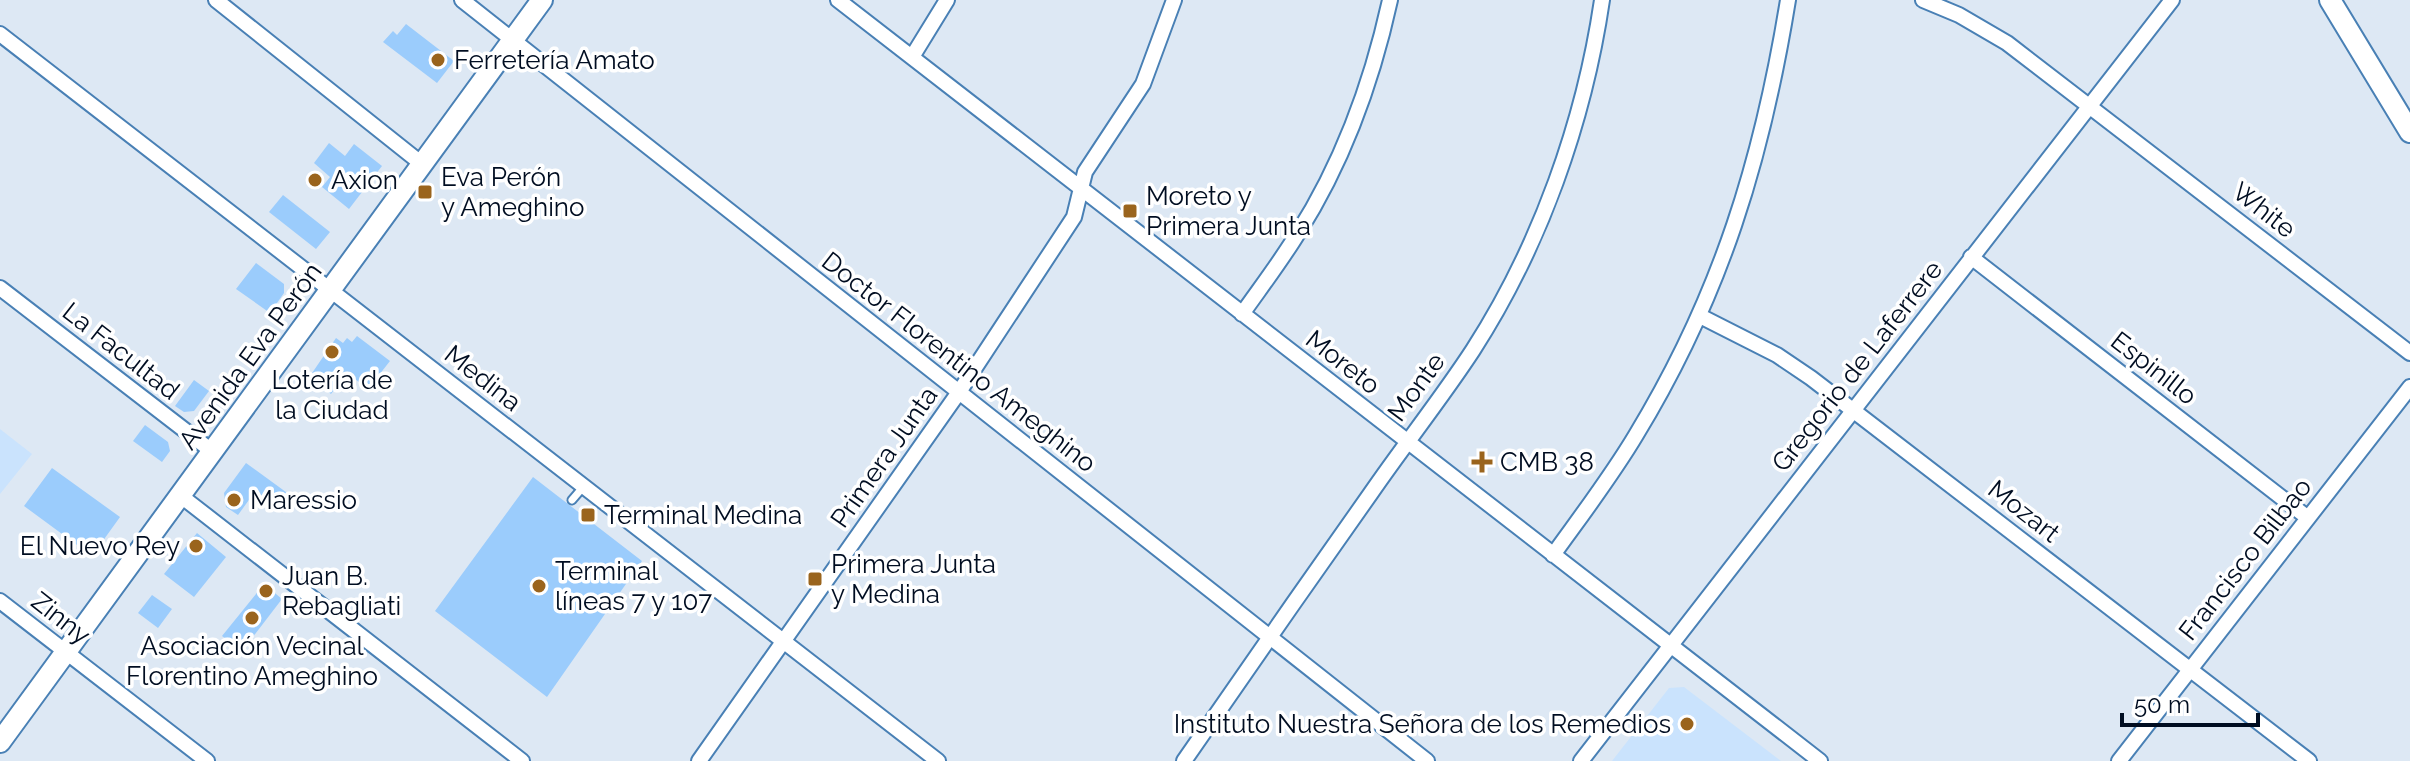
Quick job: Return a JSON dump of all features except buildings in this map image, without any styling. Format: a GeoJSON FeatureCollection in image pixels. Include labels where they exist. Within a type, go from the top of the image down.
{"type":"FeatureCollection","features":[{"type":"Feature","properties":{"kind":"main road","name":"Avenida Eva Perón"},"geometry":{"type":"LineString","coordinates":[[0,742],[542,0]]}},
{"type":"Feature","properties":{"kind":"main road"},"geometry":{"type":"LineString","coordinates":[[2330,0],[2410,132]]}},
{"type":"Feature","properties":{"kind":"street"},"geometry":{"type":"LineString","coordinates":[[216,0],[422,164]]}},
{"type":"Feature","properties":{"kind":"street","name":"Doctor Florentino Ameghino"},"geometry":{"type":"LineString","coordinates":[[462,0],[1427,761]]}},
{"type":"Feature","properties":{"kind":"street","name":"Moreto"},"geometry":{"type":"LineString","coordinates":[[838,0],[1820,761]]}},
{"type":"Feature","properties":{"kind":"street"},"geometry":{"type":"LineString","coordinates":[[912,57],[947,0]]}},
{"type":"Feature","properties":{"kind":"street","name":"Primera Junta"},"geometry":{"type":"LineString","coordinates":[[699,761],[959,392],[1074,217],[1085,172],[1143,84],[1174,0]]}},
{"type":"Feature","properties":{"kind":"street"},"geometry":{"type":"LineString","coordinates":[[1242,314],[1297,235],[1331,173],[1361,103],[1390,0]]}},
{"type":"Feature","properties":{"kind":"street","name":"Monte"},"geometry":{"type":"LineString","coordinates":[[1184,761],[1475,347],[1507,290],[1535,231],[1572,131],[1593,53],[1602,0]]}},
{"type":"Feature","properties":{"kind":"street"},"geometry":{"type":"LineString","coordinates":[[1553,555],[1636,436],[1700,316],[1731,238],[1761,142],[1788,0]]}},
{"type":"Feature","properties":{"kind":"street","name":"White"},"geometry":{"type":"LineString","coordinates":[[1923,0],[1959,15],[2007,43],[2410,353]]}},
{"type":"Feature","properties":{"kind":"street","name":"Gregorio de Laferrere"},"geometry":{"type":"LineString","coordinates":[[1581,761],[2172,0]]}},
{"type":"Feature","properties":{"kind":"street","name":"Medina"},"geometry":{"type":"LineString","coordinates":[[0,34],[938,761]]}},
{"type":"Feature","properties":{"kind":"street","name":"Espinillo"},"geometry":{"type":"LineString","coordinates":[[1971,257],[2308,518]]}},
{"type":"Feature","properties":{"kind":"street","name":"La Facultad"},"geometry":{"type":"LineString","coordinates":[[0,288],[213,452]]}},
{"type":"Feature","properties":{"kind":"street","name":"Mozart"},"geometry":{"type":"LineString","coordinates":[[1700,316],[1777,355],[1853,410],[2309,761]]}},
{"type":"Feature","properties":{"kind":"street","name":"Francisco Bilbao"},"geometry":{"type":"LineString","coordinates":[[2119,761],[2410,387]]}},
{"type":"Feature","properties":{"kind":"street"},"geometry":{"type":"LineString","coordinates":[[181,496],[522,761]]}},
{"type":"Feature","properties":{"kind":"street","name":"Zinny"},"geometry":{"type":"LineString","coordinates":[[0,601],[207,761]]}},
{"type":"Feature","properties":{"kind":"lane"},"geometry":{"type":"LineString","coordinates":[[572,500],[584,486]]}},
{"type":"Feature","properties":{"kind":"shaded area"},"geometry":{"type":"Polygon","coordinates":[[[0,429],[32,454],[0,494],[0,429]]]}},
{"type":"Feature","properties":{"kind":"shaded area","name":"Instituto Nuestra Señora de los Remedios"},"geometry":{"type":"Polygon","coordinates":[[[1684,687],[1781,761],[1612,761],[1669,688],[1684,687]]]}},
{"type":"Feature","properties":{"kind":"place","name":"Ferretería Amato"},"geometry":{"type":"Point","coordinates":[438,60]}},
{"type":"Feature","properties":{"kind":"place","name":"Axion"},"geometry":{"type":"Point","coordinates":[315,180]}},
{"type":"Feature","properties":{"kind":"place","name":"Eva Perón y Ameghino"},"geometry":{"type":"Point","coordinates":[425,192]}},
{"type":"Feature","properties":{"kind":"place","name":"Moreto y Primera Junta"},"geometry":{"type":"Point","coordinates":[1130,211]}},
{"type":"Feature","properties":{"kind":"place","name":"Lotería de la Ciudad"},"geometry":{"type":"Point","coordinates":[332,352]}},
{"type":"Feature","properties":{"kind":"place","name":"CMB 38"},"geometry":{"type":"Point","coordinates":[1482,462]}},
{"type":"Feature","properties":{"kind":"place","name":"Maressio"},"geometry":{"type":"Point","coordinates":[234,500]}},
{"type":"Feature","properties":{"kind":"place","name":"Terminal Medina"},"geometry":{"type":"Point","coordinates":[588,515]}},
{"type":"Feature","properties":{"kind":"place","name":"El Nuevo Rey"},"geometry":{"type":"Point","coordinates":[196,546]}},
{"type":"Feature","properties":{"kind":"place","name":"Primera Junta y Medina"},"geometry":{"type":"Point","coordinates":[815,579]}},
{"type":"Feature","properties":{"kind":"place","name":"Terminal líneas 7 y 107"},"geometry":{"type":"Point","coordinates":[539,586]}},
{"type":"Feature","properties":{"kind":"place","name":"Juan B. Rebagliati"},"geometry":{"type":"Point","coordinates":[266,591]}},
{"type":"Feature","properties":{"kind":"place","name":"Asociación Vecinal Florentino Ameghino"},"geometry":{"type":"Point","coordinates":[252,618]}},
{"type":"Feature","properties":{"kind":"place","name":"Instituto Nuestra Señora de los Remedios"},"geometry":{"type":"Point","coordinates":[1687,724]}}]}
